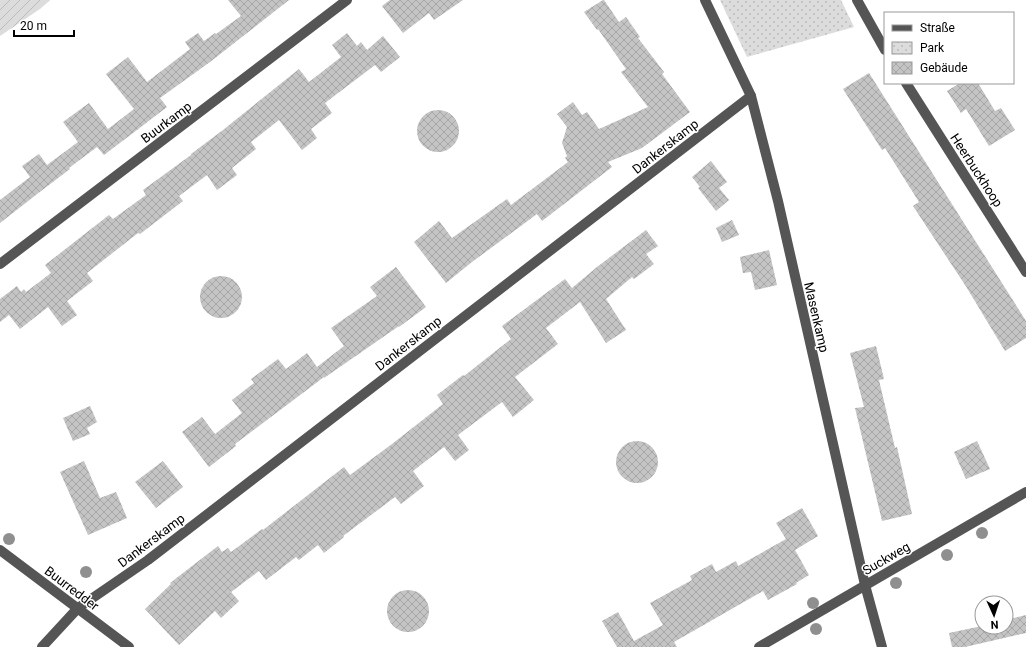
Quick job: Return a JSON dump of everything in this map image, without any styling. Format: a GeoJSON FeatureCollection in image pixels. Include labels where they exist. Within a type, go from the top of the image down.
{"type":"FeatureCollection","features":[{"type":"Feature","properties":{"kind":"street","name":"Buurkamp"},"geometry":{"type":"LineString","coordinates":[[0,264],[347,0]]}},
{"type":"Feature","properties":{"kind":"street","name":"Masenkamp"},"geometry":{"type":"LineString","coordinates":[[705,0],[751,96],[778,201],[865,585],[882,647]]}},
{"type":"Feature","properties":{"kind":"street"},"geometry":{"type":"LineString","coordinates":[[857,0],[884,48]]}},
{"type":"Feature","properties":{"kind":"street","name":"Heerbuckhoop"},"geometry":{"type":"LineString","coordinates":[[907,84],[1026,272]]}},
{"type":"Feature","properties":{"kind":"street","name":"Dankerskamp"},"geometry":{"type":"LineString","coordinates":[[42,647],[78,608],[148,560],[751,96]]}},
{"type":"Feature","properties":{"kind":"street","name":"Suckweg"},"geometry":{"type":"LineString","coordinates":[[759,647],[1026,492]]}},
{"type":"Feature","properties":{"kind":"street","name":"Buurredder"},"geometry":{"type":"LineString","coordinates":[[0,550],[129,647]]}},
{"type":"Feature","properties":{"kind":"green space"},"geometry":{"type":"Polygon","coordinates":[[[0,0],[50,0],[40,9],[0,36],[0,0]]]}},
{"type":"Feature","properties":{"kind":"green space"},"geometry":{"type":"Polygon","coordinates":[[[720,0],[841,0],[854,27],[747,57],[720,0]]]}},
{"type":"Feature","properties":{"kind":"building"},"geometry":{"type":"Polygon","coordinates":[[[228,0],[289,0],[210,62],[160,98],[167,107],[104,155],[97,147],[0,223],[0,200],[30,177],[22,166],[39,154],[47,165],[78,142],[63,122],[89,103],[108,129],[134,109],[106,74],[128,57],[147,82],[190,49],[185,42],[198,33],[204,41],[241,16],[228,0]]]}},
{"type":"Feature","properties":{"kind":"building"},"geometry":{"type":"Polygon","coordinates":[[[390,0],[463,0],[434,20],[429,13],[403,33],[382,6],[390,0]]]}},
{"type":"Feature","properties":{"kind":"building"},"geometry":{"type":"Polygon","coordinates":[[[603,0],[619,22],[626,17],[640,37],[638,38],[664,72],[662,74],[690,112],[642,148],[608,162],[612,167],[542,221],[537,214],[446,283],[414,242],[439,221],[452,238],[507,199],[511,205],[568,162],[565,158],[567,156],[562,143],[567,127],[557,114],[573,102],[582,115],[587,112],[599,129],[648,107],[621,72],[626,69],[584,12],[603,0]]]}},
{"type":"Feature","properties":{"kind":"building"},"geometry":{"type":"Polygon","coordinates":[[[347,33],[357,46],[361,42],[367,50],[383,36],[400,57],[381,72],[375,65],[325,103],[332,113],[311,129],[317,138],[302,150],[279,120],[251,142],[256,149],[232,168],[237,175],[217,190],[207,175],[179,196],[183,201],[140,234],[138,233],[87,273],[93,281],[67,301],[77,315],[62,326],[48,307],[20,329],[9,315],[0,322],[0,299],[17,286],[21,292],[24,289],[26,292],[51,273],[45,265],[109,215],[113,219],[146,195],[143,190],[191,155],[299,69],[309,82],[341,57],[332,45],[347,33]]]}},
{"type":"Feature","properties":{"kind":"building"},"geometry":{"type":"Polygon","coordinates":[[[869,73],[1026,321],[1026,338],[1005,351],[967,288],[913,206],[919,202],[885,148],[882,150],[843,89],[869,73]]]}},
{"type":"Feature","properties":{"kind":"building"},"geometry":{"type":"Polygon","coordinates":[[[958,84],[979,84],[995,111],[1001,108],[1015,130],[989,146],[966,109],[961,113],[947,91],[958,84]]]}},
{"type":"Feature","properties":{"kind":"building"},"geometry":{"type":"Polygon","coordinates":[[[434,110],[442,110],[450,113],[456,119],[459,131],[456,143],[450,149],[442,152],[434,152],[426,149],[420,143],[417,135],[417,127],[420,119],[426,113],[434,110]]]}},
{"type":"Feature","properties":{"kind":"building"},"geometry":{"type":"Polygon","coordinates":[[[711,161],[727,182],[719,188],[729,200],[716,211],[698,188],[700,187],[692,177],[711,161]]]}},
{"type":"Feature","properties":{"kind":"building"},"geometry":{"type":"Polygon","coordinates":[[[732,220],[739,235],[722,242],[716,228],[732,220]]]}},
{"type":"Feature","properties":{"kind":"building"},"geometry":{"type":"Polygon","coordinates":[[[646,230],[658,246],[646,254],[654,264],[634,279],[632,277],[606,299],[626,330],[606,343],[580,302],[546,328],[558,344],[515,377],[534,400],[513,417],[502,402],[458,435],[469,450],[455,461],[444,447],[413,471],[424,486],[401,504],[395,497],[343,536],[344,537],[324,553],[318,545],[299,560],[296,557],[266,580],[259,571],[231,592],[239,601],[221,618],[215,611],[179,645],[145,609],[171,584],[170,583],[218,546],[222,552],[228,548],[231,552],[262,529],[263,530],[344,467],[350,475],[392,444],[443,404],[437,395],[511,339],[502,326],[565,279],[572,288],[646,230]]]}},
{"type":"Feature","properties":{"kind":"building"},"geometry":{"type":"Polygon","coordinates":[[[769,250],[777,285],[755,290],[751,272],[743,273],[740,257],[769,250]]]}},
{"type":"Feature","properties":{"kind":"building"},"geometry":{"type":"Polygon","coordinates":[[[396,267],[426,307],[399,327],[324,377],[235,444],[236,446],[209,467],[182,432],[202,417],[215,434],[242,413],[232,400],[254,383],[251,379],[278,359],[286,369],[307,353],[317,367],[344,346],[331,328],[377,296],[370,287],[396,267]]]}},
{"type":"Feature","properties":{"kind":"building"},"geometry":{"type":"Polygon","coordinates":[[[217,276],[225,276],[233,279],[239,285],[242,297],[239,309],[233,315],[225,318],[217,318],[209,315],[203,309],[200,301],[200,293],[203,285],[209,279],[217,276]]]}},
{"type":"Feature","properties":{"kind":"building"},"geometry":{"type":"Polygon","coordinates":[[[876,346],[884,379],[879,380],[895,448],[897,447],[912,514],[882,521],[855,408],[864,407],[850,353],[876,346]]]}},
{"type":"Feature","properties":{"kind":"building"},"geometry":{"type":"Polygon","coordinates":[[[90,406],[97,422],[87,428],[90,434],[73,441],[63,418],[90,406]]]}},
{"type":"Feature","properties":{"kind":"building"},"geometry":{"type":"Polygon","coordinates":[[[633,441],[641,441],[649,444],[655,450],[658,462],[655,474],[649,480],[641,483],[633,483],[625,480],[619,474],[616,466],[616,458],[619,450],[625,444],[633,441]]]}},
{"type":"Feature","properties":{"kind":"building"},"geometry":{"type":"Polygon","coordinates":[[[977,441],[990,469],[966,479],[954,452],[977,441]]]}},
{"type":"Feature","properties":{"kind":"building"},"geometry":{"type":"Polygon","coordinates":[[[84,461],[100,498],[116,492],[127,518],[88,535],[60,472],[84,461]]]}},
{"type":"Feature","properties":{"kind":"building"},"geometry":{"type":"Polygon","coordinates":[[[163,461],[183,487],[156,508],[135,482],[163,461]]]}},
{"type":"Feature","properties":{"kind":"building"},"geometry":{"type":"Polygon","coordinates":[[[802,508],[818,536],[795,550],[809,575],[796,583],[797,584],[768,600],[763,591],[674,642],[677,647],[617,647],[602,621],[618,612],[634,641],[663,625],[650,603],[692,580],[690,576],[712,564],[716,572],[736,561],[738,566],[786,539],[776,523],[802,508]]]}},
{"type":"Feature","properties":{"kind":"building"},"geometry":{"type":"Polygon","coordinates":[[[404,590],[412,590],[420,593],[426,599],[429,611],[426,623],[420,629],[412,632],[404,632],[396,629],[390,623],[387,615],[387,607],[390,599],[396,593],[404,590]]]}},
{"type":"Feature","properties":{"kind":"building"},"geometry":{"type":"Polygon","coordinates":[[[1026,615],[1026,633],[965,647],[952,647],[949,633],[974,628],[974,635],[1014,635],[1014,618],[1026,615]]]}}]}
